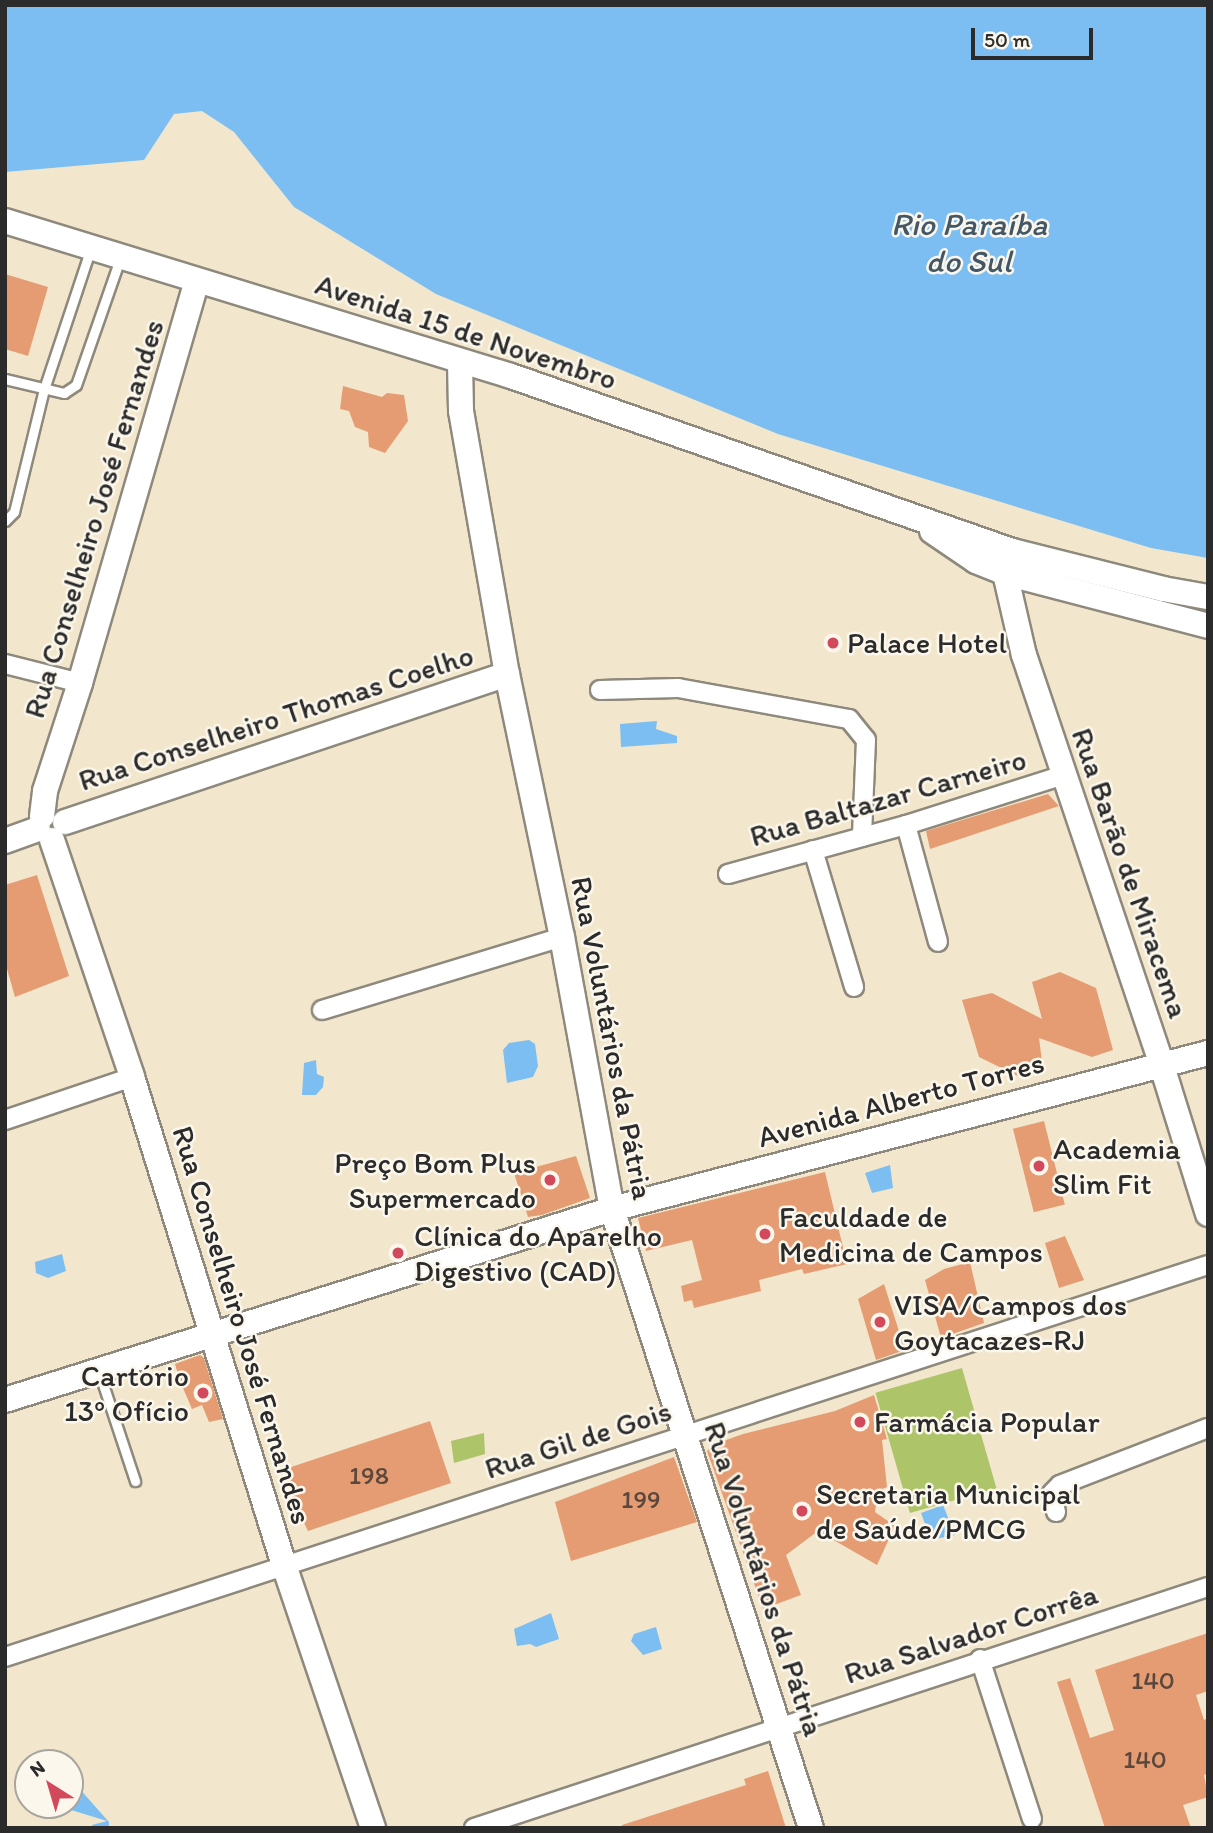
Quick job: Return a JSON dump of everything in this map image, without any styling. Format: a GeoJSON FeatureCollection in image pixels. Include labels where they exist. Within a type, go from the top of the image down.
{"type":"FeatureCollection","features":[{"type":"Feature","properties":{"kind":"main road","name":"Avenida 15 de Novembro"},"geometry":{"type":"LineString","coordinates":[[5,220],[460,363],[511,376],[905,512],[1008,562],[1208,626]]}},
{"type":"Feature","properties":{"kind":"main road","name":"Rua Conselheiro José Fernandes"},"geometry":{"type":"LineString","coordinates":[[197,281],[80,683],[45,791],[50,827],[132,1077],[284,1565],[373,1828]]}},
{"type":"Feature","properties":{"kind":"main road","name":"Rua Voluntários da Pátria"},"geometry":{"type":"LineString","coordinates":[[460,363],[461,411],[507,674],[562,937],[611,1209],[811,1828]]}},
{"type":"Feature","properties":{"kind":"main road","name":"Avenida 15 de Novembro"},"geometry":{"type":"LineString","coordinates":[[1008,562],[1208,597]]}},
{"type":"Feature","properties":{"kind":"main road","name":"Rua Barão de Miracema"},"geometry":{"type":"LineString","coordinates":[[1008,562],[1024,655],[1161,1063],[1201,1166],[1208,1214]]}},
{"type":"Feature","properties":{"kind":"main road","name":"Rua Conselheiro Thomas Coelho"},"geometry":{"type":"LineString","coordinates":[[5,841],[507,674]]}},
{"type":"Feature","properties":{"kind":"main road","name":"Avenida Alberto Torres"},"geometry":{"type":"LineString","coordinates":[[5,1400],[611,1209],[1161,1063],[1208,1053]]}},
{"type":"Feature","properties":{"kind":"street"},"geometry":{"type":"LineString","coordinates":[[5,664],[80,683]]}},
{"type":"Feature","properties":{"kind":"street"},"geometry":{"type":"LineString","coordinates":[[600,690],[678,688],[849,719],[866,740],[862,837]]}},
{"type":"Feature","properties":{"kind":"street","name":"Rua Baltazar Carneiro"},"geometry":{"type":"LineString","coordinates":[[728,874],[906,825],[1064,775]]}},
{"type":"Feature","properties":{"kind":"street"},"geometry":{"type":"LineString","coordinates":[[906,825],[937,942]]}},
{"type":"Feature","properties":{"kind":"street"},"geometry":{"type":"LineString","coordinates":[[813,850],[854,987]]}},
{"type":"Feature","properties":{"kind":"street"},"geometry":{"type":"LineString","coordinates":[[322,1010],[562,937]]}},
{"type":"Feature","properties":{"kind":"street"},"geometry":{"type":"LineString","coordinates":[[5,1119],[132,1077]]}},
{"type":"Feature","properties":{"kind":"street","name":"Rua Gil de Gois"},"geometry":{"type":"LineString","coordinates":[[5,1657],[1208,1265]]}},
{"type":"Feature","properties":{"kind":"street"},"geometry":{"type":"LineString","coordinates":[[1056,1512],[1052,1493],[1060,1485],[1208,1428]]}},
{"type":"Feature","properties":{"kind":"street","name":"Rua Salvador Corrêa"},"geometry":{"type":"LineString","coordinates":[[474,1828],[1208,1587]]}},
{"type":"Feature","properties":{"kind":"street"},"geometry":{"type":"LineString","coordinates":[[980,1660],[1032,1819]]}},
{"type":"Feature","properties":{"kind":"lane"},"geometry":{"type":"LineString","coordinates":[[5,521],[14,512],[44,389],[92,247]]}},
{"type":"Feature","properties":{"kind":"lane"},"geometry":{"type":"LineString","coordinates":[[5,379],[64,393],[76,385],[121,256]]}},
{"type":"Feature","properties":{"kind":"lane"},"geometry":{"type":"LineString","coordinates":[[98,1371],[135,1481]]}},
{"type":"Feature","properties":{"kind":"green space"},"geometry":{"type":"Polygon","coordinates":[[[962,1368],[996,1488],[910,1513],[875,1393],[962,1368]]]}},
{"type":"Feature","properties":{"kind":"green space"},"geometry":{"type":"Polygon","coordinates":[[[484,1433],[485,1454],[454,1463],[451,1441],[484,1433]]]}},
{"type":"Feature","properties":{"kind":"water","name":"Rio Paraíba do Sul"},"geometry":{"type":"Polygon","coordinates":[[[5,5],[1208,5],[1208,558],[1151,548],[778,434],[436,294],[294,207],[234,132],[202,111],[174,114],[144,160],[5,172],[5,5]]]}},
{"type":"Feature","properties":{"kind":"water"},"geometry":{"type":"Polygon","coordinates":[[[657,721],[656,729],[677,736],[677,743],[621,747],[620,724],[657,721]]]}},
{"type":"Feature","properties":{"kind":"water"},"geometry":{"type":"Polygon","coordinates":[[[529,1040],[535,1044],[538,1066],[533,1077],[507,1083],[503,1050],[509,1043],[529,1040]]]}},
{"type":"Feature","properties":{"kind":"water"},"geometry":{"type":"Polygon","coordinates":[[[316,1060],[317,1074],[324,1077],[323,1087],[316,1095],[302,1095],[304,1063],[316,1060]]]}},
{"type":"Feature","properties":{"kind":"water"},"geometry":{"type":"Polygon","coordinates":[[[890,1165],[893,1188],[872,1193],[865,1173],[890,1165]]]}},
{"type":"Feature","properties":{"kind":"water"},"geometry":{"type":"Polygon","coordinates":[[[62,1254],[66,1271],[48,1278],[36,1273],[35,1262],[62,1254]]]}},
{"type":"Feature","properties":{"kind":"water"},"geometry":{"type":"Polygon","coordinates":[[[943,1505],[955,1535],[931,1540],[921,1513],[943,1505]]]}},
{"type":"Feature","properties":{"kind":"water"},"geometry":{"type":"Polygon","coordinates":[[[551,1613],[559,1639],[536,1647],[530,1644],[517,1646],[514,1629],[551,1613]]]}},
{"type":"Feature","properties":{"kind":"water"},"geometry":{"type":"Polygon","coordinates":[[[656,1627],[662,1649],[643,1655],[631,1641],[634,1634],[656,1627]]]}},
{"type":"Feature","properties":{"kind":"water"},"geometry":{"type":"Polygon","coordinates":[[[84,1794],[109,1822],[109,1828],[92,1828],[92,1825],[107,1821],[84,1814],[84,1794]]]}},
{"type":"Feature","properties":{"kind":"building"},"geometry":{"type":"Polygon","coordinates":[[[5,274],[48,287],[28,356],[5,349],[5,274]]]}},
{"type":"Feature","properties":{"kind":"building"},"geometry":{"type":"Polygon","coordinates":[[[343,386],[382,397],[387,393],[404,395],[408,421],[385,453],[369,447],[368,432],[355,427],[349,411],[340,409],[343,386]]]}},
{"type":"Feature","properties":{"kind":"building"},"geometry":{"type":"Polygon","coordinates":[[[1048,794],[1059,806],[930,849],[926,831],[1048,794]]]}},
{"type":"Feature","properties":{"kind":"building"},"geometry":{"type":"Polygon","coordinates":[[[37,875],[69,976],[15,997],[5,962],[5,885],[37,875]]]}},
{"type":"Feature","properties":{"kind":"building"},"geometry":{"type":"Polygon","coordinates":[[[1060,972],[1096,988],[1113,1050],[1092,1057],[1039,1038],[1043,1069],[1018,1076],[979,1057],[962,1000],[992,993],[1042,1019],[1032,982],[1060,972]]]}},
{"type":"Feature","properties":{"kind":"building","name":"Academia Slim Fit"},"geometry":{"type":"Polygon","coordinates":[[[1044,1121],[1065,1204],[1034,1212],[1013,1129],[1044,1121]]]}},
{"type":"Feature","properties":{"kind":"building","name":"Preço Bom Plus Supermercado"},"geometry":{"type":"Polygon","coordinates":[[[576,1156],[590,1198],[542,1215],[528,1217],[514,1173],[576,1156]]]}},
{"type":"Feature","properties":{"kind":"building","name":"Faculdade de Medicina de Campos"},"geometry":{"type":"Polygon","coordinates":[[[825,1172],[847,1264],[804,1274],[802,1269],[759,1280],[761,1291],[694,1308],[692,1300],[684,1302],[681,1286],[702,1280],[692,1240],[646,1251],[638,1218],[825,1172]]]}},
{"type":"Feature","properties":{"kind":"building"},"geometry":{"type":"Polygon","coordinates":[[[1065,1236],[1084,1280],[1059,1288],[1045,1243],[1065,1236]]]}},
{"type":"Feature","properties":{"kind":"building"},"geometry":{"type":"Polygon","coordinates":[[[970,1262],[984,1323],[941,1338],[925,1280],[944,1269],[970,1262]]]}},
{"type":"Feature","properties":{"kind":"building","name":"VISA/Campos dos Goytacazes-RJ"},"geometry":{"type":"Polygon","coordinates":[[[884,1284],[905,1350],[876,1360],[858,1299],[884,1284]]]}},
{"type":"Feature","properties":{"kind":"building","name":"Cartório 13º Ofício"},"geometry":{"type":"Polygon","coordinates":[[[200,1355],[204,1358],[223,1419],[209,1422],[202,1405],[192,1409],[180,1381],[175,1364],[200,1355]]]}},
{"type":"Feature","properties":{"kind":"building","name":"Secretaria Municipal de Saúde/PMCG"},"geometry":{"type":"Polygon","coordinates":[[[874,1395],[887,1439],[882,1440],[887,1487],[878,1491],[875,1512],[895,1526],[877,1565],[818,1531],[786,1555],[801,1595],[763,1609],[707,1451],[712,1445],[743,1434],[835,1411],[874,1395]]]}},
{"type":"Feature","properties":{"kind":"building"},"geometry":{"type":"Polygon","coordinates":[[[430,1421],[451,1483],[308,1531],[293,1500],[288,1468],[430,1421]]]}},
{"type":"Feature","properties":{"kind":"building"},"geometry":{"type":"Polygon","coordinates":[[[674,1457],[697,1522],[571,1561],[555,1502],[674,1457]]]}},
{"type":"Feature","properties":{"kind":"building"},"geometry":{"type":"Polygon","coordinates":[[[1208,1633],[1208,1691],[1196,1695],[1204,1720],[1208,1718],[1208,1774],[1204,1775],[1208,1797],[1183,1805],[1191,1828],[1105,1828],[1057,1682],[1070,1678],[1090,1738],[1114,1730],[1095,1670],[1208,1633]]]}},
{"type":"Feature","properties":{"kind":"building"},"geometry":{"type":"Polygon","coordinates":[[[768,1771],[786,1828],[623,1828],[622,1825],[746,1785],[744,1779],[768,1771]]]}},
{"type":"Feature","properties":{"kind":"place","name":"Palace Hotel"},"geometry":{"type":"Point","coordinates":[833,643]}},
{"type":"Feature","properties":{"kind":"place","name":"Academia Slim Fit"},"geometry":{"type":"Point","coordinates":[1039,1166]}},
{"type":"Feature","properties":{"kind":"place","name":"Preço Bom Plus Supermercado"},"geometry":{"type":"Point","coordinates":[550,1180]}},
{"type":"Feature","properties":{"kind":"place","name":"Faculdade de Medicina de Campos"},"geometry":{"type":"Point","coordinates":[765,1234]}},
{"type":"Feature","properties":{"kind":"place","name":"Clínica do Aparelho Digestivo (CAD)"},"geometry":{"type":"Point","coordinates":[398,1253]}},
{"type":"Feature","properties":{"kind":"place","name":"VISA/Campos dos Goytacazes-RJ"},"geometry":{"type":"Point","coordinates":[880,1322]}},
{"type":"Feature","properties":{"kind":"place","name":"Cartório 13º Ofício"},"geometry":{"type":"Point","coordinates":[203,1393]}},
{"type":"Feature","properties":{"kind":"place","name":"Farmácia Popular"},"geometry":{"type":"Point","coordinates":[860,1422]}},
{"type":"Feature","properties":{"kind":"place","name":"Secretaria Municipal de Saúde/PMCG"},"geometry":{"type":"Point","coordinates":[802,1511]}}]}
